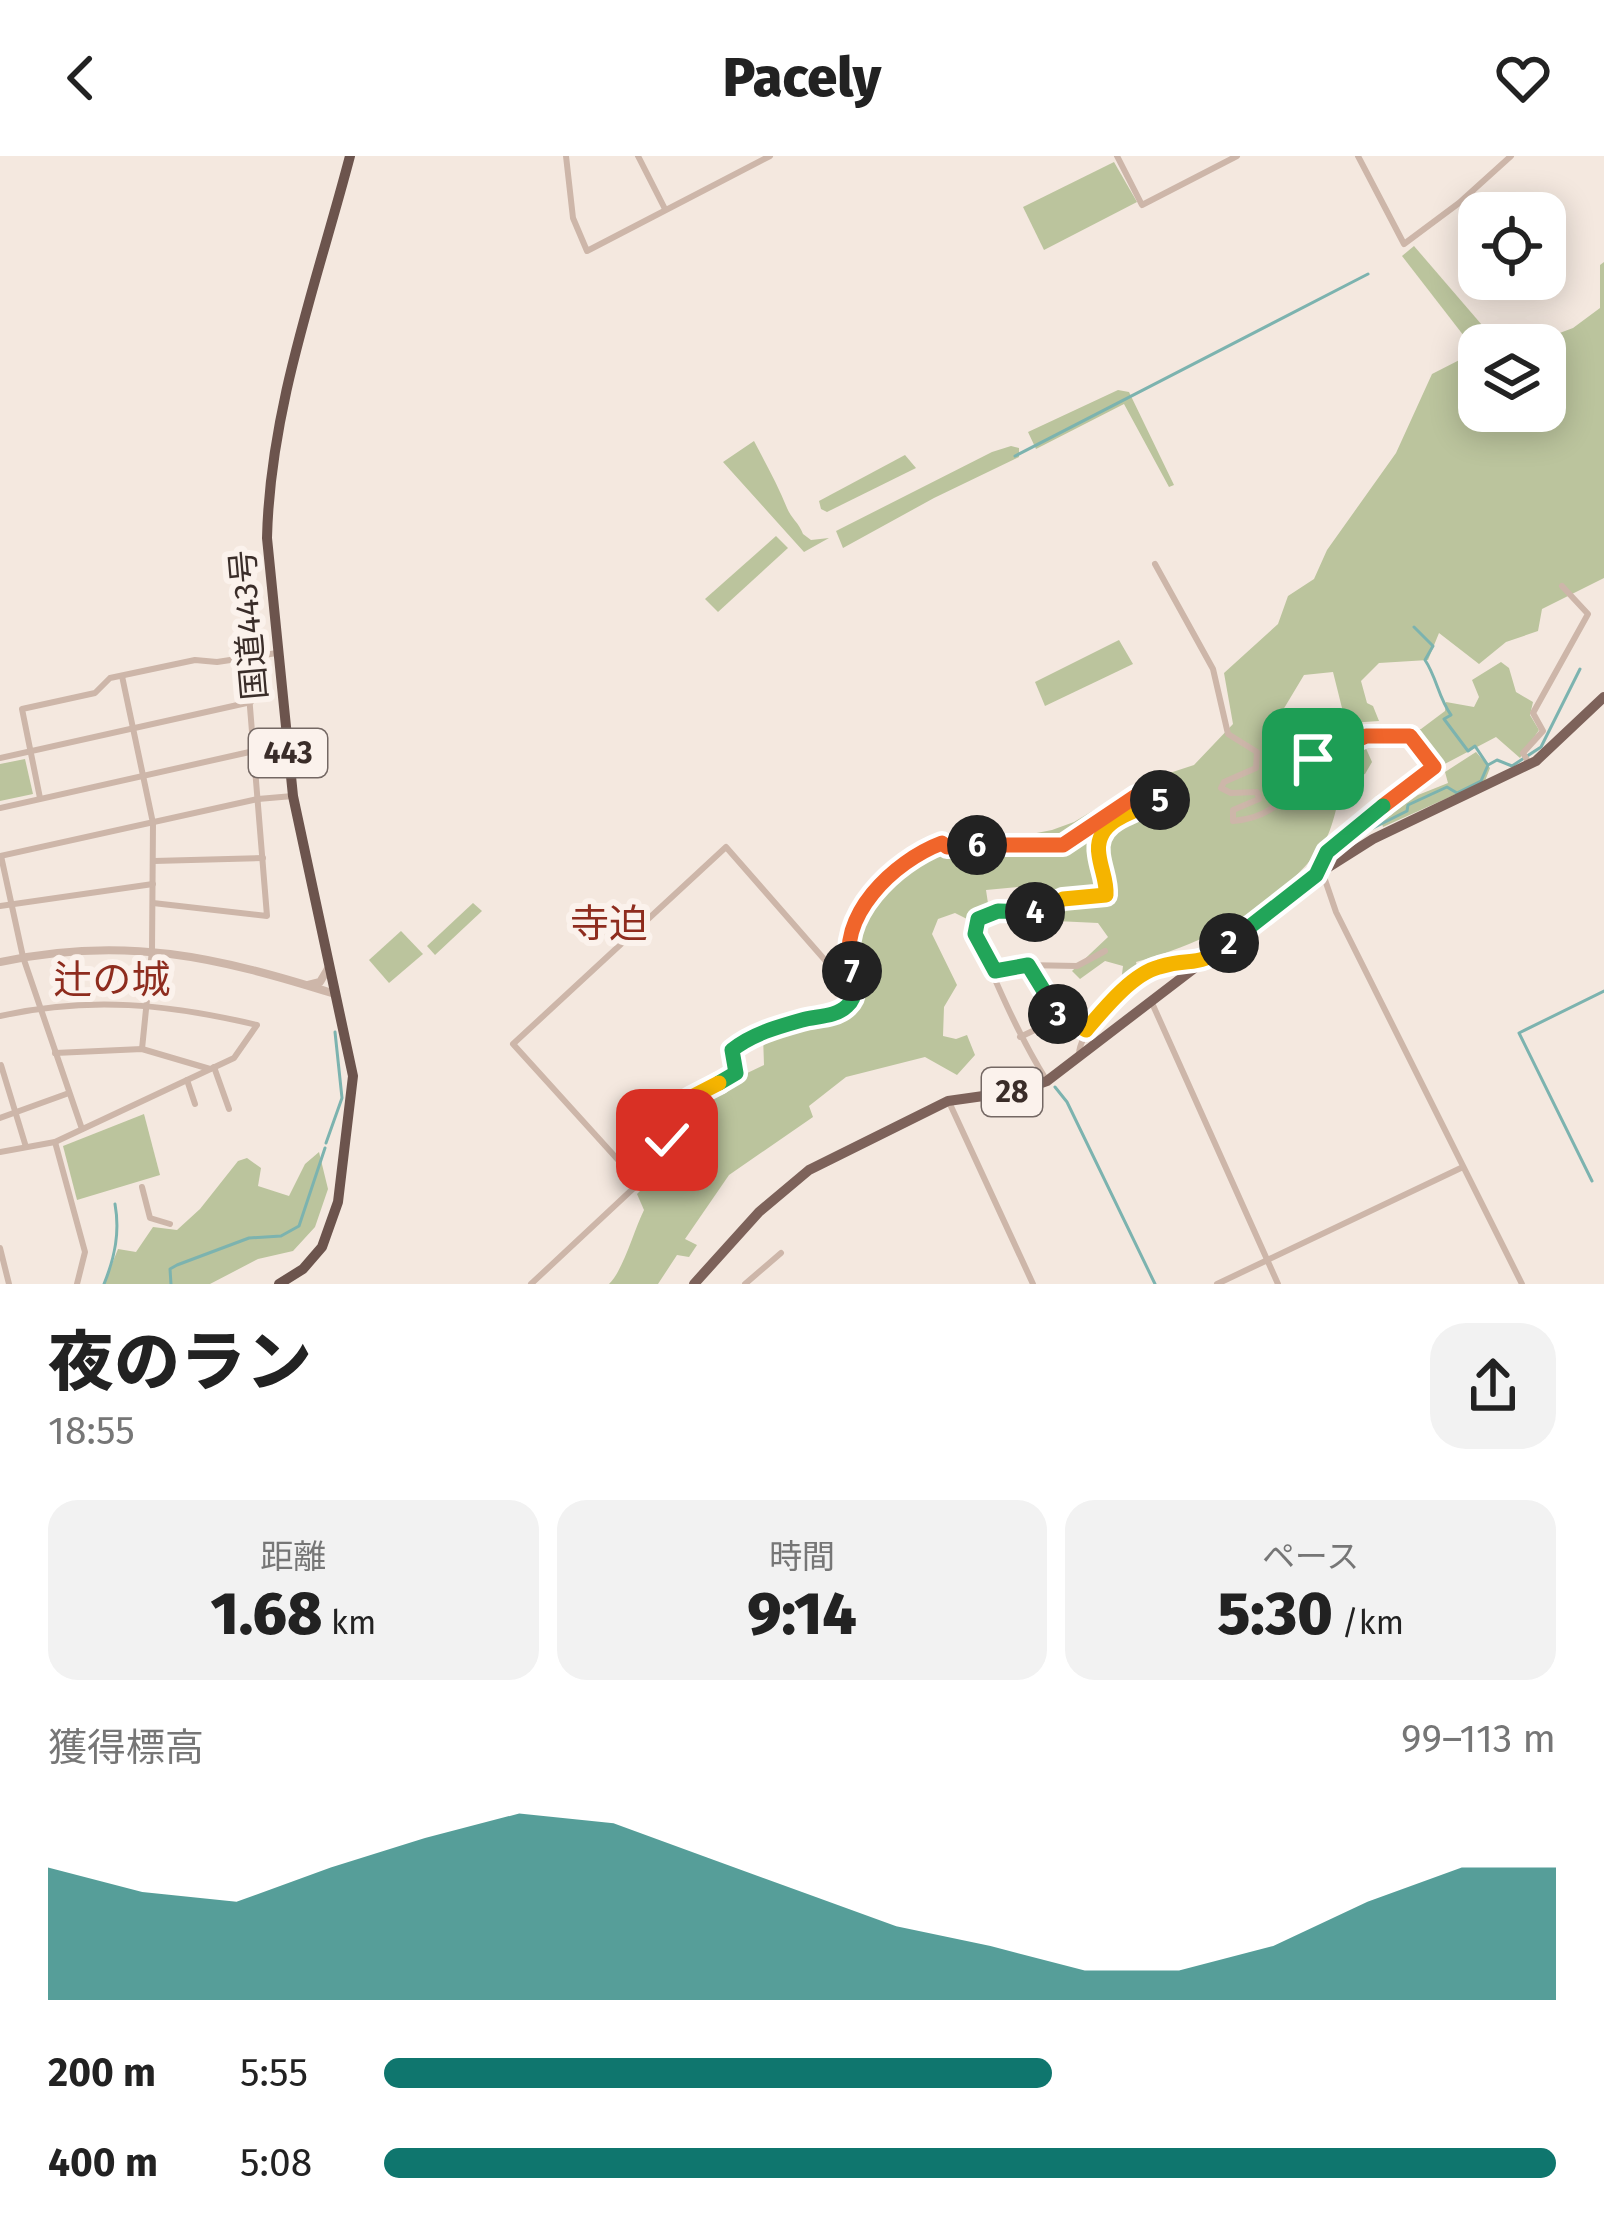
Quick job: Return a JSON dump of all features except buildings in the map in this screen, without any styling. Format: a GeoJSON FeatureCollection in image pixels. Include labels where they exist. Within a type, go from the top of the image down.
{"type":"FeatureCollection","features":[{"type":"Feature","properties":{"kind":"highway","name":"国道443号"},"geometry":{"type":"LineString","coordinates":[[279,1284],[303,1270],[322,1247],[338,1202],[353,1076],[293,796],[266,538],[279,421],[350,156]]}},
{"type":"Feature","properties":{"kind":"main road","name":"28"},"geometry":{"type":"LineString","coordinates":[[694,1284],[759,1212],[809,1170],[948,1101],[1019,1091],[1047,1081],[1319,873],[1373,839],[1530,765],[1604,697]]}},
{"type":"Feature","properties":{"kind":"street"},"geometry":{"type":"LineString","coordinates":[[566,156],[573,218],[586,251],[770,156]]}},
{"type":"Feature","properties":{"kind":"street"},"geometry":{"type":"LineString","coordinates":[[638,156],[665,209]]}},
{"type":"Feature","properties":{"kind":"street"},"geometry":{"type":"LineString","coordinates":[[1117,156],[1142,205],[1237,156]]}},
{"type":"Feature","properties":{"kind":"street"},"geometry":{"type":"LineString","coordinates":[[1358,156],[1404,244],[1511,156]]}},
{"type":"Feature","properties":{"kind":"street"},"geometry":{"type":"LineString","coordinates":[[1155,564],[1213,669],[1228,734],[1257,752],[1256,768],[1224,782],[1221,788],[1231,793],[1257,792],[1259,799],[1233,810],[1233,821],[1273,811],[1300,782],[1310,761],[1366,736],[1407,734],[1433,764],[1432,771],[1327,852],[1319,873],[1522,1284]]}},
{"type":"Feature","properties":{"kind":"street"},"geometry":{"type":"LineString","coordinates":[[1530,765],[1523,753],[1543,731],[1533,713],[1588,614],[1562,586]]}},
{"type":"Feature","properties":{"kind":"street"},"geometry":{"type":"LineString","coordinates":[[40,798],[22,709],[95,693],[107,679],[194,660],[277,653]]}},
{"type":"Feature","properties":{"kind":"street"},"geometry":{"type":"LineString","coordinates":[[153,903],[267,916],[246,658]]}},
{"type":"Feature","properties":{"kind":"street"},"geometry":{"type":"LineString","coordinates":[[122,676],[154,823],[152,950],[142,1049]]}},
{"type":"Feature","properties":{"kind":"street"},"geometry":{"type":"LineString","coordinates":[[0,758],[251,702]]}},
{"type":"Feature","properties":{"kind":"street"},"geometry":{"type":"LineString","coordinates":[[0,808],[254,751]]}},
{"type":"Feature","properties":{"kind":"street"},"geometry":{"type":"LineString","coordinates":[[531,1284],[668,1156],[667,1140],[684,1125],[690,1098],[736,1073],[732,1050],[766,1031],[838,1013],[850,1004],[855,994],[847,942],[857,917],[881,886],[916,854],[942,843],[947,847],[1063,845],[1136,796],[1161,794],[1163,799],[1131,809],[1100,836],[1097,851],[1106,895],[1063,899],[1034,913],[998,911],[978,919],[975,934],[1020,1037],[1047,1081]]}},
{"type":"Feature","properties":{"kind":"street"},"geometry":{"type":"LineString","coordinates":[[82,1129],[23,957],[0,855],[258,799],[293,796]]}},
{"type":"Feature","properties":{"kind":"street"},"geometry":{"type":"LineString","coordinates":[[639,1183],[513,1044],[726,847],[855,994]]}},
{"type":"Feature","properties":{"kind":"street"},"geometry":{"type":"LineString","coordinates":[[154,861],[263,858]]}},
{"type":"Feature","properties":{"kind":"street"},"geometry":{"type":"LineString","coordinates":[[0,905],[153,884]]}},
{"type":"Feature","properties":{"kind":"street"},"geometry":{"type":"LineString","coordinates":[[0,962],[73,950],[152,950],[229,962],[335,994]]}},
{"type":"Feature","properties":{"kind":"street"},"geometry":{"type":"LineString","coordinates":[[995,971],[1028,965],[1077,966],[1105,951]]}},
{"type":"Feature","properties":{"kind":"street"},"geometry":{"type":"LineString","coordinates":[[1078,1058],[1086,1030],[1144,973],[1161,966],[1206,961]]}},
{"type":"Feature","properties":{"kind":"street"},"geometry":{"type":"LineString","coordinates":[[1028,965],[1056,1012],[1086,1030]]}},
{"type":"Feature","properties":{"kind":"street"},"geometry":{"type":"LineString","coordinates":[[306,985],[320,982],[329,968]]}},
{"type":"Feature","properties":{"kind":"street"},"geometry":{"type":"LineString","coordinates":[[0,1016],[40,1007],[147,1003],[257,1024],[235,1058],[55,1142],[0,1152]]}},
{"type":"Feature","properties":{"kind":"street"},"geometry":{"type":"LineString","coordinates":[[1152,1004],[1278,1284]]}},
{"type":"Feature","properties":{"kind":"street"},"geometry":{"type":"LineString","coordinates":[[1020,1037],[1041,1027],[1056,1012]]}},
{"type":"Feature","properties":{"kind":"street"},"geometry":{"type":"LineString","coordinates":[[55,1053],[142,1049],[212,1068]]}},
{"type":"Feature","properties":{"kind":"street"},"geometry":{"type":"LineString","coordinates":[[1,1065],[26,1147]]}},
{"type":"Feature","properties":{"kind":"street"},"geometry":{"type":"LineString","coordinates":[[212,1068],[229,1109]]}},
{"type":"Feature","properties":{"kind":"street"},"geometry":{"type":"LineString","coordinates":[[187,1080],[195,1104]]}},
{"type":"Feature","properties":{"kind":"street"},"geometry":{"type":"LineString","coordinates":[[0,1118],[69,1093]]}},
{"type":"Feature","properties":{"kind":"street"},"geometry":{"type":"LineString","coordinates":[[948,1101],[1033,1284]]}},
{"type":"Feature","properties":{"kind":"street"},"geometry":{"type":"LineString","coordinates":[[55,1142],[85,1252],[77,1284]]}},
{"type":"Feature","properties":{"kind":"street"},"geometry":{"type":"LineString","coordinates":[[1217,1284],[1463,1167]]}},
{"type":"Feature","properties":{"kind":"street"},"geometry":{"type":"LineString","coordinates":[[142,1187],[150,1218],[170,1224]]}},
{"type":"Feature","properties":{"kind":"street"},"geometry":{"type":"LineString","coordinates":[[0,1248],[9,1284]]}},
{"type":"Feature","properties":{"kind":"street"},"geometry":{"type":"LineString","coordinates":[[745,1284],[781,1252]]}},
{"type":"Feature","properties":{"kind":"green space"},"geometry":{"type":"Polygon","coordinates":[[[1114,162],[1137,202],[1044,250],[1023,207],[1114,162]]]}},
{"type":"Feature","properties":{"kind":"green space"},"geometry":{"type":"Polygon","coordinates":[[[1414,246],[1481,324],[1458,324],[1458,328],[1402,256],[1414,246]]]}},
{"type":"Feature","properties":{"kind":"green space"},"geometry":{"type":"Polygon","coordinates":[[[1604,262],[1604,578],[1542,609],[1538,631],[1506,642],[1479,664],[1439,633],[1428,660],[1379,663],[1361,681],[1379,721],[1350,723],[1333,672],[1304,675],[1277,720],[1290,758],[1332,760],[1342,750],[1364,744],[1372,762],[1365,774],[1343,782],[1327,838],[1285,886],[1215,932],[1136,962],[1139,974],[1120,990],[1123,966],[1105,961],[1080,979],[1072,971],[1108,937],[1098,923],[1035,920],[1027,886],[986,890],[989,910],[971,921],[955,913],[938,919],[932,934],[957,985],[944,1007],[943,1036],[967,1035],[975,1055],[957,1075],[925,1057],[846,1077],[809,1106],[813,1117],[729,1175],[685,1239],[697,1245],[689,1257],[677,1255],[658,1284],[609,1284],[644,1210],[637,1194],[672,1159],[671,1141],[687,1125],[693,1099],[764,1065],[763,1036],[851,1010],[859,991],[851,940],[860,917],[917,856],[1074,822],[1139,783],[1194,765],[1233,724],[1224,673],[1278,624],[1288,596],[1314,579],[1327,550],[1396,453],[1432,374],[1458,361],[1458,432],[1566,432],[1566,331],[1600,308],[1600,265],[1604,262]]]}},
{"type":"Feature","properties":{"kind":"green space"},"geometry":{"type":"Polygon","coordinates":[[[1118,390],[1129,392],[1174,485],[1169,487],[1124,404],[1036,449],[1028,432],[1118,390]]]}},
{"type":"Feature","properties":{"kind":"green space"},"geometry":{"type":"Polygon","coordinates":[[[754,441],[803,534],[811,540],[829,538],[804,552],[723,462],[754,441]]]}},
{"type":"Feature","properties":{"kind":"green space"},"geometry":{"type":"Polygon","coordinates":[[[1011,446],[1019,448],[1019,457],[843,548],[836,531],[1011,446]]]}},
{"type":"Feature","properties":{"kind":"green space"},"geometry":{"type":"Polygon","coordinates":[[[905,455],[916,468],[827,512],[821,509],[819,501],[905,455]]]}},
{"type":"Feature","properties":{"kind":"green space"},"geometry":{"type":"Polygon","coordinates":[[[776,536],[788,548],[718,612],[705,599],[776,536]]]}},
{"type":"Feature","properties":{"kind":"green space"},"geometry":{"type":"Polygon","coordinates":[[[1119,640],[1133,664],[1045,706],[1035,682],[1119,640]]]}},
{"type":"Feature","properties":{"kind":"green space"},"geometry":{"type":"Polygon","coordinates":[[[1501,662],[1509,668],[1516,692],[1533,702],[1530,715],[1539,730],[1520,758],[1496,737],[1439,767],[1413,729],[1421,729],[1445,711],[1446,702],[1474,707],[1479,697],[1472,680],[1501,662]]]}},
{"type":"Feature","properties":{"kind":"green space"},"geometry":{"type":"Polygon","coordinates":[[[1476,752],[1490,768],[1485,781],[1383,827],[1381,821],[1418,795],[1448,783],[1445,772],[1476,752]]]}},
{"type":"Feature","properties":{"kind":"green space"},"geometry":{"type":"Polygon","coordinates":[[[25,759],[33,794],[0,801],[0,764],[25,759]]]}},
{"type":"Feature","properties":{"kind":"green space"},"geometry":{"type":"Polygon","coordinates":[[[473,903],[482,911],[435,955],[427,946],[473,903]]]}},
{"type":"Feature","properties":{"kind":"green space"},"geometry":{"type":"Polygon","coordinates":[[[401,931],[423,954],[389,983],[369,960],[401,931]]]}},
{"type":"Feature","properties":{"kind":"green space"},"geometry":{"type":"Polygon","coordinates":[[[144,1114],[160,1175],[77,1200],[63,1146],[144,1114]]]}},
{"type":"Feature","properties":{"kind":"green space"},"geometry":{"type":"Polygon","coordinates":[[[319,1152],[328,1189],[315,1227],[293,1251],[258,1259],[210,1284],[104,1284],[118,1249],[136,1252],[153,1227],[177,1230],[238,1161],[247,1158],[261,1168],[258,1186],[289,1196],[305,1164],[319,1152]]]}},
{"type":"Feature","properties":{"kind":"waterway"},"geometry":{"type":"LineString","coordinates":[[1015,456],[1368,274]]}},
{"type":"Feature","properties":{"kind":"waterway"},"geometry":{"type":"LineString","coordinates":[[1414,627],[1433,646],[1425,660],[1451,715],[1444,719],[1468,751],[1475,746],[1487,764]]}},
{"type":"Feature","properties":{"kind":"waterway"},"geometry":{"type":"LineString","coordinates":[[1369,830],[1447,787],[1457,793],[1481,781],[1488,765],[1497,760],[1512,766],[1541,747],[1580,669]]}},
{"type":"Feature","properties":{"kind":"waterway"},"geometry":{"type":"LineString","coordinates":[[1592,1181],[1519,1033],[1604,991]]}},
{"type":"Feature","properties":{"kind":"waterway"},"geometry":{"type":"LineString","coordinates":[[326,1143],[342,1098],[335,1032]]}},
{"type":"Feature","properties":{"kind":"waterway"},"geometry":{"type":"LineString","coordinates":[[1055,1087],[1067,1102],[1155,1284]]}},
{"type":"Feature","properties":{"kind":"waterway"},"geometry":{"type":"LineString","coordinates":[[171,1284],[170,1269],[177,1265],[249,1238],[281,1236],[299,1226],[325,1148]]}},
{"type":"Feature","properties":{"kind":"waterway"},"geometry":{"type":"LineString","coordinates":[[104,1284],[115,1244],[115,1204]]}},
{"type":"Feature","properties":{"kind":"district","name":"寺迫"},"geometry":{"type":"Point","coordinates":[609,923]}},
{"type":"Feature","properties":{"kind":"district","name":"辻の城"},"geometry":{"type":"Point","coordinates":[112,979]}},
{"type":"Feature","properties":{"kind":"route"},"geometry":{"type":"LineString","coordinates":[[667,1140],[684,1125],[690,1098],[736,1073],[730,1059],[740,1044],[807,1018],[838,1013],[850,1004],[855,980],[847,942],[857,917],[881,886],[916,854],[942,843],[947,847],[1063,845],[1136,796],[1161,794],[1163,799],[1131,809],[1100,836],[1097,851],[1106,895],[1063,899],[1034,913],[998,911],[976,923],[975,934],[995,971],[1028,965],[1058,1015],[1086,1030],[1144,973],[1161,966],[1206,961],[1316,875],[1327,852],[1434,767],[1407,734],[1366,736],[1313,759]]}}]}
